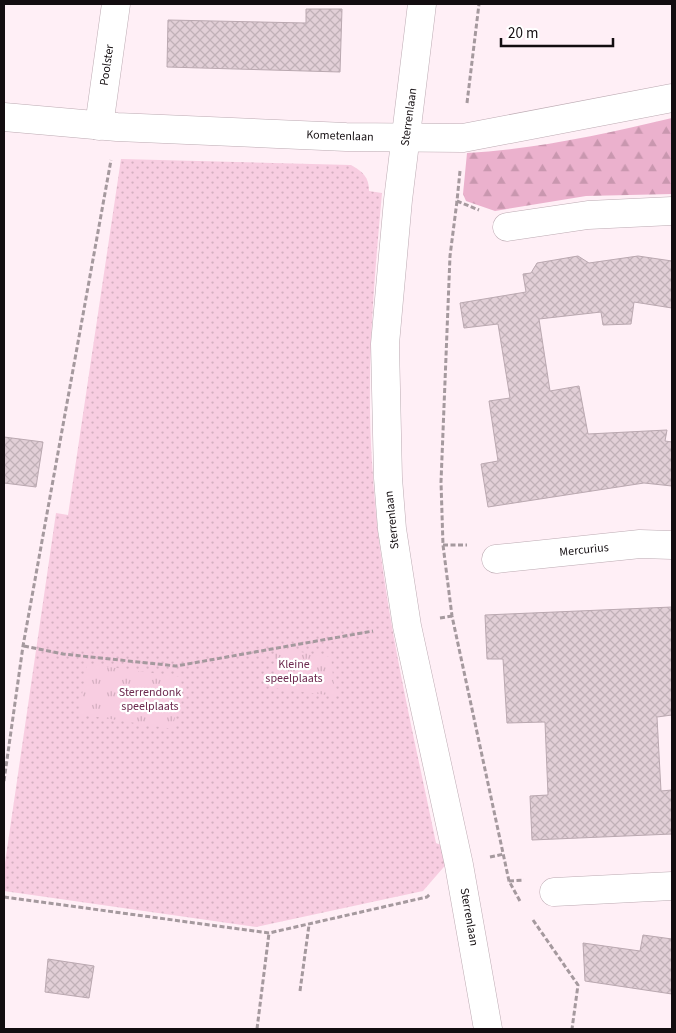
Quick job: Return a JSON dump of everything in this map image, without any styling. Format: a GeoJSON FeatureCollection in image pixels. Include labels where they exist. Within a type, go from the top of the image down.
{"type":"FeatureCollection","features":[{"type":"Feature","properties":{"kind":"street","name":"Poolster"},"geometry":{"type":"LineString","coordinates":[[108,127],[116,4]]}},
{"type":"Feature","properties":{"kind":"street","name":"Sterrenlaan"},"geometry":{"type":"LineString","coordinates":[[422,4],[398,200],[385,344],[388,478],[391,520],[407,626],[460,865],[488,1029]]}},
{"type":"Feature","properties":{"kind":"street","name":"Kometenlaan"},"geometry":{"type":"LineString","coordinates":[[4,117],[108,127],[346,137],[463,138],[672,98]]}},
{"type":"Feature","properties":{"kind":"street"},"geometry":{"type":"LineString","coordinates":[[507,227],[588,215],[672,212]]}},
{"type":"Feature","properties":{"kind":"street","name":"Mercurius"},"geometry":{"type":"LineString","coordinates":[[496,559],[640,544],[672,545]]}},
{"type":"Feature","properties":{"kind":"street"},"geometry":{"type":"LineString","coordinates":[[554,892],[672,886]]}},
{"type":"Feature","properties":{"kind":"path"},"geometry":{"type":"LineString","coordinates":[[4,781],[23,646],[108,127]]}},
{"type":"Feature","properties":{"kind":"path"},"geometry":{"type":"LineString","coordinates":[[458,201],[450,256],[441,482],[443,545],[452,616],[504,854],[510,881],[522,903]]}},
{"type":"Feature","properties":{"kind":"path"},"geometry":{"type":"LineString","coordinates":[[23,646],[63,654],[176,666],[407,626],[452,616]]}},
{"type":"Feature","properties":{"kind":"path"},"geometry":{"type":"LineString","coordinates":[[4,897],[269,933],[426,897],[460,865],[504,854]]}},
{"type":"Feature","properties":{"kind":"path"},"geometry":{"type":"LineString","coordinates":[[533,920],[578,985],[572,1029]]}},
{"type":"Feature","properties":{"kind":"path"},"geometry":{"type":"LineString","coordinates":[[300,991],[309,925]]}},
{"type":"Feature","properties":{"kind":"path"},"geometry":{"type":"LineString","coordinates":[[257,1029],[269,933]]}},
{"type":"Feature","properties":{"kind":"green space"},"geometry":{"type":"Polygon","coordinates":[[[672,118],[672,194],[586,196],[495,211],[466,201],[463,194],[467,153],[545,144],[672,118]]]}},
{"type":"Feature","properties":{"kind":"green space"},"geometry":{"type":"Polygon","coordinates":[[[121,159],[351,165],[364,175],[368,182],[369,191],[382,193],[370,361],[370,428],[376,510],[388,606],[416,748],[436,843],[448,848],[449,861],[423,891],[256,927],[4,891],[4,870],[56,513],[68,515],[121,159]]]}},
{"type":"Feature","properties":{"kind":"green space","name":"Kleine speelplaats"},"geometry":{"type":"Polygon","coordinates":[[[275,648],[331,657],[335,696],[274,688],[275,648]]]}},
{"type":"Feature","properties":{"kind":"green space","name":"Sterrendonk speelplaats"},"geometry":{"type":"Polygon","coordinates":[[[87,664],[181,677],[173,729],[79,714],[87,664]]]}},
{"type":"Feature","properties":{"kind":"building"},"geometry":{"type":"Polygon","coordinates":[[[306,9],[342,9],[340,72],[167,67],[168,20],[306,23],[306,9]]]}},
{"type":"Feature","properties":{"kind":"building"},"geometry":{"type":"Polygon","coordinates":[[[578,256],[589,263],[638,256],[672,261],[672,308],[634,302],[631,324],[603,325],[601,312],[539,319],[550,391],[579,386],[588,434],[667,430],[665,441],[672,442],[672,486],[644,483],[488,507],[481,464],[498,461],[489,401],[510,398],[498,324],[464,328],[460,303],[526,292],[523,274],[531,273],[537,263],[578,256]]]}},
{"type":"Feature","properties":{"kind":"building"},"geometry":{"type":"Polygon","coordinates":[[[4,437],[43,442],[36,487],[4,483],[4,437]]]}},
{"type":"Feature","properties":{"kind":"building"},"geometry":{"type":"Polygon","coordinates":[[[672,607],[672,715],[657,717],[661,791],[672,790],[672,834],[532,840],[530,796],[548,795],[545,722],[507,723],[503,659],[487,659],[485,615],[672,607]]]}},
{"type":"Feature","properties":{"kind":"building"},"geometry":{"type":"Polygon","coordinates":[[[643,935],[672,939],[672,994],[585,981],[583,943],[640,951],[643,935]]]}},
{"type":"Feature","properties":{"kind":"building"},"geometry":{"type":"Polygon","coordinates":[[[48,959],[94,966],[89,998],[45,992],[48,959]]]}}]}
